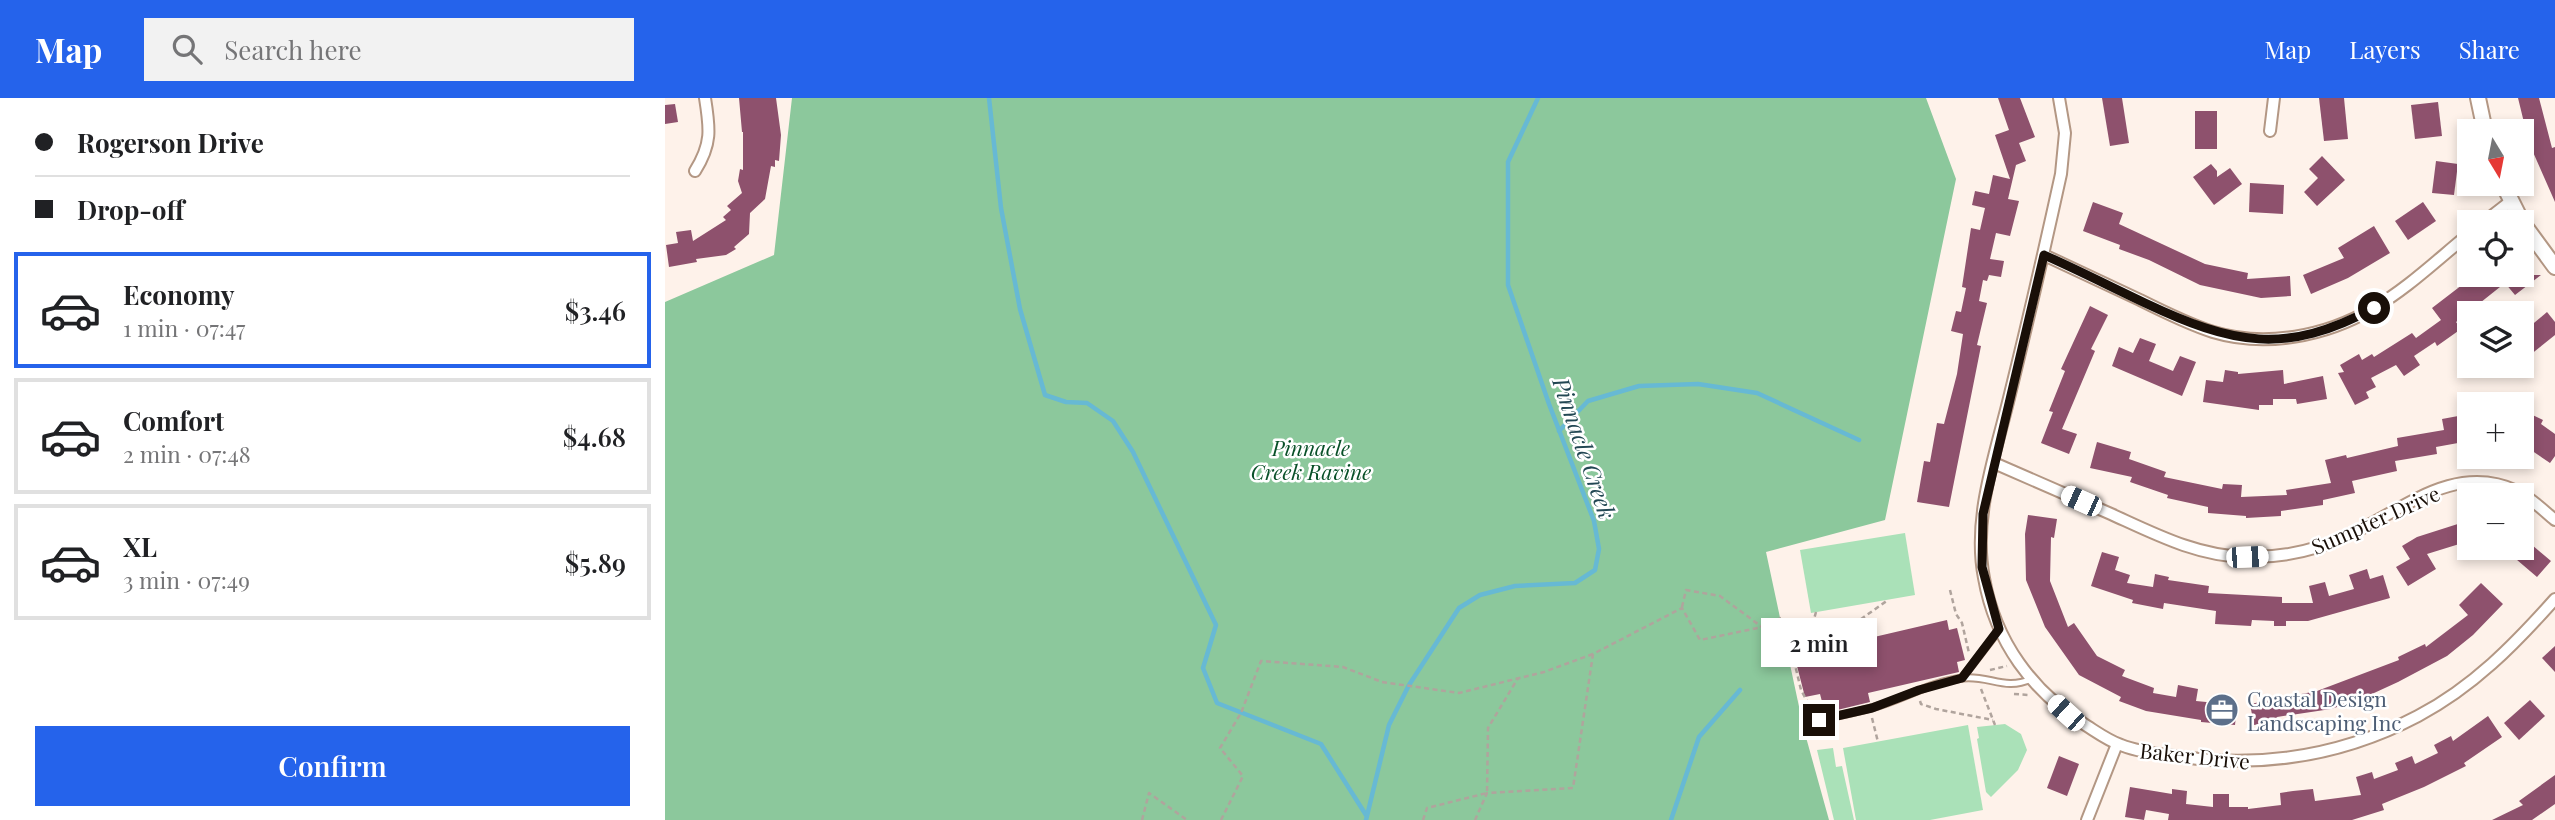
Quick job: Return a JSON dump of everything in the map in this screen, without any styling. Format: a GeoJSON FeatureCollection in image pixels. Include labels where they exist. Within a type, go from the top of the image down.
{"type":"FeatureCollection","features":[{"type":"Feature","properties":{"kind":"street"},"geometry":{"type":"LineString","coordinates":[[695,171],[709,140],[705,98]]}},
{"type":"Feature","properties":{"kind":"street","name":"Baker Drive"},"geometry":{"type":"LineString","coordinates":[[2059,98],[2065,133],[2064,160],[1983,514],[1981,552],[1984,582],[1999,629],[2016,661],[2031,679],[2066,713],[2117,744],[2162,754],[2246,761],[2291,758],[2349,745],[2418,716],[2461,691],[2498,660],[2555,599]]}},
{"type":"Feature","properties":{"kind":"street"},"geometry":{"type":"LineString","coordinates":[[2270,131],[2274,98]]}},
{"type":"Feature","properties":{"kind":"street"},"geometry":{"type":"LineString","coordinates":[[2478,98],[2482,119]]}},
{"type":"Feature","properties":{"kind":"street"},"geometry":{"type":"LineString","coordinates":[[2509,196],[2534,241],[2555,267]]}},
{"type":"Feature","properties":{"kind":"street"},"geometry":{"type":"LineString","coordinates":[[2499,210],[2511,201]]}},
{"type":"Feature","properties":{"kind":"street"},"geometry":{"type":"LineString","coordinates":[[2044,255],[2187,322],[2215,332],[2243,338],[2281,338],[2298,337],[2331,328],[2374,308],[2457,243]]}},
{"type":"Feature","properties":{"kind":"street","name":"Sumpter Drive"},"geometry":{"type":"LineString","coordinates":[[1994,463],[2177,544],[2223,556],[2271,556],[2320,547],[2349,535],[2417,497],[2458,483],[2483,482],[2517,491],[2555,520]]}},
{"type":"Feature","properties":{"kind":"street"},"geometry":{"type":"LineString","coordinates":[[2087,820],[2117,744]]}},
{"type":"Feature","properties":{"kind":"lane"},"geometry":{"type":"LineString","coordinates":[[1962,678],[1999,629]]}},
{"type":"Feature","properties":{"kind":"lane"},"geometry":{"type":"LineString","coordinates":[[1819,720],[1870,708],[1917,690],[1962,678],[2011,685],[2031,679]]}},
{"type":"Feature","properties":{"kind":"path"},"geometry":{"type":"LineString","coordinates":[[1762,627],[1720,596],[1686,590],[1682,608],[1700,640],[1762,627],[1783,617]]}},
{"type":"Feature","properties":{"kind":"path"},"geometry":{"type":"LineString","coordinates":[[1950,590],[1970,658]]}},
{"type":"Feature","properties":{"kind":"path"},"geometry":{"type":"LineString","coordinates":[[1840,634],[1888,600]]}},
{"type":"Feature","properties":{"kind":"path"},"geometry":{"type":"LineString","coordinates":[[1221,820],[1243,776],[1220,748],[1241,713],[1261,661],[1343,667],[1382,682],[1459,693],[1544,672],[1593,654],[1682,608]]}},
{"type":"Feature","properties":{"kind":"path"},"geometry":{"type":"LineString","coordinates":[[1816,612],[1809,637],[1791,648],[1806,703],[1819,720]]}},
{"type":"Feature","properties":{"kind":"path"},"geometry":{"type":"LineString","coordinates":[[1423,820],[1427,808],[1486,793],[1573,788],[1593,654]]}},
{"type":"Feature","properties":{"kind":"path"},"geometry":{"type":"LineString","coordinates":[[1475,820],[1486,793],[1488,728],[1518,678]]}},
{"type":"Feature","properties":{"kind":"path"},"geometry":{"type":"LineString","coordinates":[[1980,687],[1995,725]]}},
{"type":"Feature","properties":{"kind":"path"},"geometry":{"type":"LineString","coordinates":[[1917,690],[1921,704],[1993,720]]}},
{"type":"Feature","properties":{"kind":"path"},"geometry":{"type":"LineString","coordinates":[[1870,708],[1878,741]]}},
{"type":"Feature","properties":{"kind":"path"},"geometry":{"type":"LineString","coordinates":[[1142,820],[1149,793],[1187,820]]}},
{"type":"Feature","properties":{"kind":"green space","name":"Pinnacle Creek Ravine"},"geometry":{"type":"Polygon","coordinates":[[[792,98],[1926,98],[1956,179],[1885,520],[1766,552],[1804,730],[1829,820],[665,820],[665,302],[774,255],[792,98]]]}},
{"type":"Feature","properties":{"kind":"green space"},"geometry":{"type":"Polygon","coordinates":[[[1905,533],[1915,595],[1811,613],[1800,550],[1905,533]]]}},
{"type":"Feature","properties":{"kind":"green space"},"geometry":{"type":"Polygon","coordinates":[[[2005,724],[2021,734],[2027,750],[2018,770],[1991,797],[1986,792],[1977,727],[2005,724]]]}},
{"type":"Feature","properties":{"kind":"green space"},"geometry":{"type":"Polygon","coordinates":[[[1968,725],[1983,810],[1930,820],[1856,820],[1843,748],[1968,725]]]}},
{"type":"Feature","properties":{"kind":"green space"},"geometry":{"type":"Polygon","coordinates":[[[1833,748],[1836,767],[1842,766],[1854,820],[1834,820],[1817,750],[1833,748]]]}},
{"type":"Feature","properties":{"kind":"building"},"geometry":{"type":"Polygon","coordinates":[[[739,98],[776,98],[781,135],[779,161],[775,160],[775,167],[771,166],[765,199],[750,213],[749,234],[734,247],[736,249],[726,255],[696,259],[697,262],[669,267],[666,245],[678,243],[676,232],[691,230],[693,241],[726,220],[723,217],[731,210],[727,206],[742,193],[738,181],[740,169],[743,170],[743,132],[739,98]]]}},
{"type":"Feature","properties":{"kind":"building"},"geometry":{"type":"Polygon","coordinates":[[[1998,98],[2020,98],[2035,137],[2019,143],[2026,161],[2016,165],[2008,199],[2019,201],[2010,236],[1996,233],[1990,259],[2004,261],[2001,277],[1989,275],[1987,281],[1983,280],[1979,301],[1987,303],[1977,345],[1981,346],[1949,507],[1917,502],[1924,461],[1930,462],[1937,423],[1944,424],[1957,374],[1963,334],[1951,331],[1956,311],[1961,312],[1966,288],[1962,287],[1971,228],[1980,230],[1985,208],[1972,205],[1975,191],[1989,194],[1993,175],[2010,179],[1995,135],[2009,130],[1998,98]]]}},
{"type":"Feature","properties":{"kind":"building"},"geometry":{"type":"Polygon","coordinates":[[[2102,98],[2122,98],[2129,143],[2110,146],[2102,98]]]}},
{"type":"Feature","properties":{"kind":"building"},"geometry":{"type":"Polygon","coordinates":[[[2319,98],[2344,98],[2348,139],[2324,141],[2319,98]]]}},
{"type":"Feature","properties":{"kind":"building"},"geometry":{"type":"Polygon","coordinates":[[[2518,98],[2539,98],[2552,148],[2555,147],[2555,202],[2534,154],[2534,119],[2523,119],[2518,98]]]}},
{"type":"Feature","properties":{"kind":"building"},"geometry":{"type":"Polygon","coordinates":[[[2438,102],[2442,136],[2415,139],[2411,105],[2438,102]]]}},
{"type":"Feature","properties":{"kind":"building"},"geometry":{"type":"Polygon","coordinates":[[[675,104],[678,122],[665,124],[665,105],[675,104]]]}},
{"type":"Feature","properties":{"kind":"building"},"geometry":{"type":"Polygon","coordinates":[[[2195,111],[2217,111],[2217,149],[2195,149],[2195,111]]]}},
{"type":"Feature","properties":{"kind":"building"},"geometry":{"type":"Polygon","coordinates":[[[2322,156],[2345,180],[2317,206],[2304,192],[2318,178],[2309,169],[2322,156]]]}},
{"type":"Feature","properties":{"kind":"building"},"geometry":{"type":"Polygon","coordinates":[[[2436,161],[2457,164],[2454,195],[2432,193],[2436,161]]]}},
{"type":"Feature","properties":{"kind":"building"},"geometry":{"type":"Polygon","coordinates":[[[2211,164],[2217,171],[2217,177],[2230,168],[2242,184],[2214,205],[2193,177],[2211,164]]]}},
{"type":"Feature","properties":{"kind":"building"},"geometry":{"type":"Polygon","coordinates":[[[2250,183],[2284,185],[2283,214],[2249,212],[2250,183]]]}},
{"type":"Feature","properties":{"kind":"building"},"geometry":{"type":"Polygon","coordinates":[[[2093,202],[2123,213],[2119,224],[2205,264],[2248,273],[2247,279],[2290,276],[2291,296],[2261,298],[2200,285],[2149,260],[2119,249],[2120,245],[2083,231],[2093,202]]]}},
{"type":"Feature","properties":{"kind":"building"},"geometry":{"type":"Polygon","coordinates":[[[2423,202],[2436,221],[2408,240],[2395,221],[2423,202]]]}},
{"type":"Feature","properties":{"kind":"building"},"geometry":{"type":"Polygon","coordinates":[[[2374,226],[2390,253],[2348,278],[2311,294],[2303,275],[2344,258],[2338,248],[2374,226]]]}},
{"type":"Feature","properties":{"kind":"building"},"geometry":{"type":"Polygon","coordinates":[[[2459,287],[2500,287],[2482,301],[2457,301],[2457,332],[2437,346],[2435,342],[2414,356],[2420,365],[2404,376],[2396,365],[2371,378],[2376,387],[2366,392],[2369,398],[2355,405],[2338,373],[2344,372],[2340,365],[2359,354],[2362,360],[2372,354],[2374,357],[2412,333],[2416,338],[2441,320],[2432,308],[2459,287]]]}},
{"type":"Feature","properties":{"kind":"building"},"geometry":{"type":"Polygon","coordinates":[[[2508,287],[2525,287],[2515,295],[2508,287]]]}},
{"type":"Feature","properties":{"kind":"building"},"geometry":{"type":"Polygon","coordinates":[[[2090,306],[2108,315],[2091,349],[2095,351],[2062,429],[2077,434],[2069,454],[2041,443],[2053,412],[2049,411],[2065,371],[2061,369],[2090,306]]]}},
{"type":"Feature","properties":{"kind":"building"},"geometry":{"type":"Polygon","coordinates":[[[2547,312],[2555,322],[2555,335],[2534,352],[2534,323],[2547,312]]]}},
{"type":"Feature","properties":{"kind":"building"},"geometry":{"type":"Polygon","coordinates":[[[2140,338],[2156,344],[2149,361],[2173,371],[2180,356],[2196,362],[2182,396],[2112,366],[2119,347],[2133,353],[2140,338]]]}},
{"type":"Feature","properties":{"kind":"building"},"geometry":{"type":"Polygon","coordinates":[[[2225,370],[2238,374],[2283,370],[2284,384],[2323,376],[2327,399],[2297,404],[2296,399],[2273,399],[2273,405],[2259,405],[2259,410],[2203,402],[2206,380],[2223,382],[2225,370]]]}},
{"type":"Feature","properties":{"kind":"building"},"geometry":{"type":"Polygon","coordinates":[[[2457,416],[2457,443],[2436,447],[2437,454],[2395,461],[2397,471],[2352,481],[2355,493],[2323,500],[2323,505],[2281,511],[2281,516],[2246,518],[2208,513],[2208,507],[2167,498],[2168,495],[2130,482],[2132,477],[2090,468],[2097,442],[2131,452],[2129,459],[2166,472],[2164,477],[2222,489],[2223,484],[2242,485],[2241,497],[2287,495],[2286,490],[2331,483],[2325,460],[2346,455],[2347,458],[2398,446],[2397,438],[2444,430],[2442,419],[2457,416]]]}},
{"type":"Feature","properties":{"kind":"building"},"geometry":{"type":"Polygon","coordinates":[[[2534,416],[2543,420],[2541,424],[2555,434],[2555,456],[2550,463],[2534,452],[2534,416]]]}},
{"type":"Feature","properties":{"kind":"building"},"geometry":{"type":"Polygon","coordinates":[[[2028,515],[2057,519],[2054,538],[2051,537],[2050,581],[2068,627],[2074,623],[2097,656],[2125,670],[2122,676],[2154,688],[2153,693],[2176,697],[2178,685],[2198,689],[2196,701],[2237,705],[2235,725],[2201,722],[2146,711],[2119,701],[2121,697],[2079,675],[2045,627],[2026,580],[2025,534],[2028,515]]]}},
{"type":"Feature","properties":{"kind":"building"},"geometry":{"type":"Polygon","coordinates":[[[2457,524],[2457,545],[2427,554],[2436,569],[2408,586],[2396,567],[2410,559],[2402,546],[2417,537],[2457,524]]]}},
{"type":"Feature","properties":{"kind":"building"},"geometry":{"type":"Polygon","coordinates":[[[2534,547],[2551,561],[2537,577],[2517,560],[2534,560],[2534,547]]]}},
{"type":"Feature","properties":{"kind":"building"},"geometry":{"type":"Polygon","coordinates":[[[2102,552],[2119,557],[2115,570],[2130,575],[2127,583],[2153,587],[2155,574],[2169,577],[2168,580],[2209,586],[2208,593],[2282,597],[2282,603],[2313,603],[2309,586],[2325,582],[2329,596],[2354,589],[2349,575],[2367,569],[2370,579],[2383,575],[2390,598],[2308,621],[2286,621],[2286,626],[2274,626],[2274,621],[2252,620],[2251,626],[2215,624],[2216,611],[2164,603],[2163,609],[2132,603],[2133,600],[2091,586],[2102,552]]]}},
{"type":"Feature","properties":{"kind":"building"},"geometry":{"type":"Polygon","coordinates":[[[2481,583],[2503,604],[2473,635],[2447,656],[2361,699],[2331,709],[2277,717],[2278,721],[2254,725],[2250,704],[2317,691],[2399,660],[2398,657],[2425,644],[2426,647],[2468,615],[2459,605],[2481,583]]]}},
{"type":"Feature","properties":{"kind":"building"},"geometry":{"type":"Polygon","coordinates":[[[1947,620],[1949,630],[1957,628],[1965,660],[1957,662],[1959,672],[1868,693],[1870,702],[1825,713],[1820,694],[1805,697],[1797,666],[1812,662],[1807,641],[1854,631],[1857,641],[1947,620]]]}},
{"type":"Feature","properties":{"kind":"building"},"geometry":{"type":"Polygon","coordinates":[[[2555,646],[2555,672],[2542,658],[2555,646]]]}},
{"type":"Feature","properties":{"kind":"building"},"geometry":{"type":"Polygon","coordinates":[[[2530,700],[2545,716],[2519,740],[2504,723],[2530,700]]]}},
{"type":"Feature","properties":{"kind":"building"},"geometry":{"type":"Polygon","coordinates":[[[2488,716],[2502,737],[2464,763],[2466,766],[2382,804],[2384,810],[2352,820],[2168,820],[2169,814],[2146,810],[2144,820],[2125,817],[2130,787],[2172,794],[2172,789],[2187,791],[2186,804],[2213,807],[2213,794],[2229,794],[2229,807],[2248,809],[2281,805],[2280,793],[2293,791],[2313,789],[2315,801],[2361,795],[2356,777],[2372,772],[2374,779],[2398,770],[2395,763],[2412,756],[2415,764],[2438,753],[2434,745],[2451,736],[2453,741],[2488,716]]]}},
{"type":"Feature","properties":{"kind":"building"},"geometry":{"type":"Polygon","coordinates":[[[2059,756],[2079,764],[2067,796],[2047,788],[2059,756]]]}},
{"type":"Feature","properties":{"kind":"building"},"geometry":{"type":"Polygon","coordinates":[[[2555,775],[2555,804],[2532,820],[2492,820],[2523,805],[2519,801],[2555,775]]]}},
{"type":"Feature","properties":{"kind":"waterway"},"geometry":{"type":"LineString","coordinates":[[989,98],[1001,208],[1020,309],[1045,395],[1066,402],[1087,403],[1113,421],[1133,452],[1216,625],[1203,668],[1217,703],[1321,744],[1366,815]]}},
{"type":"Feature","properties":{"kind":"waterway","name":"Pinnacle Creek"},"geometry":{"type":"LineString","coordinates":[[1366,820],[1389,725],[1409,685],[1459,608],[1480,595],[1515,586],[1575,583],[1595,570],[1599,549],[1594,521],[1549,404],[1508,285],[1508,162],[1538,98]]}},
{"type":"Feature","properties":{"kind":"waterway"},"geometry":{"type":"LineString","coordinates":[[1559,431],[1588,401],[1639,386],[1698,384],[1757,393],[1859,440]]}},
{"type":"Feature","properties":{"kind":"waterway"},"geometry":{"type":"LineString","coordinates":[[1671,820],[1699,737],[1740,690]]}},
{"type":"Feature","properties":{"kind":"place","name":"Coastal Design Landscaping Inc"},"geometry":{"type":"Point","coordinates":[2222,710]}},
{"type":"Feature","properties":{"kind":"route"},"geometry":{"type":"LineString","coordinates":[[1819,720],[1872,708],[1919,690],[1962,678],[1999,629],[1984,582],[1981,552],[1983,514],[2044,255],[2187,322],[2230,336],[2298,337],[2331,328],[2374,308]]}}]}
